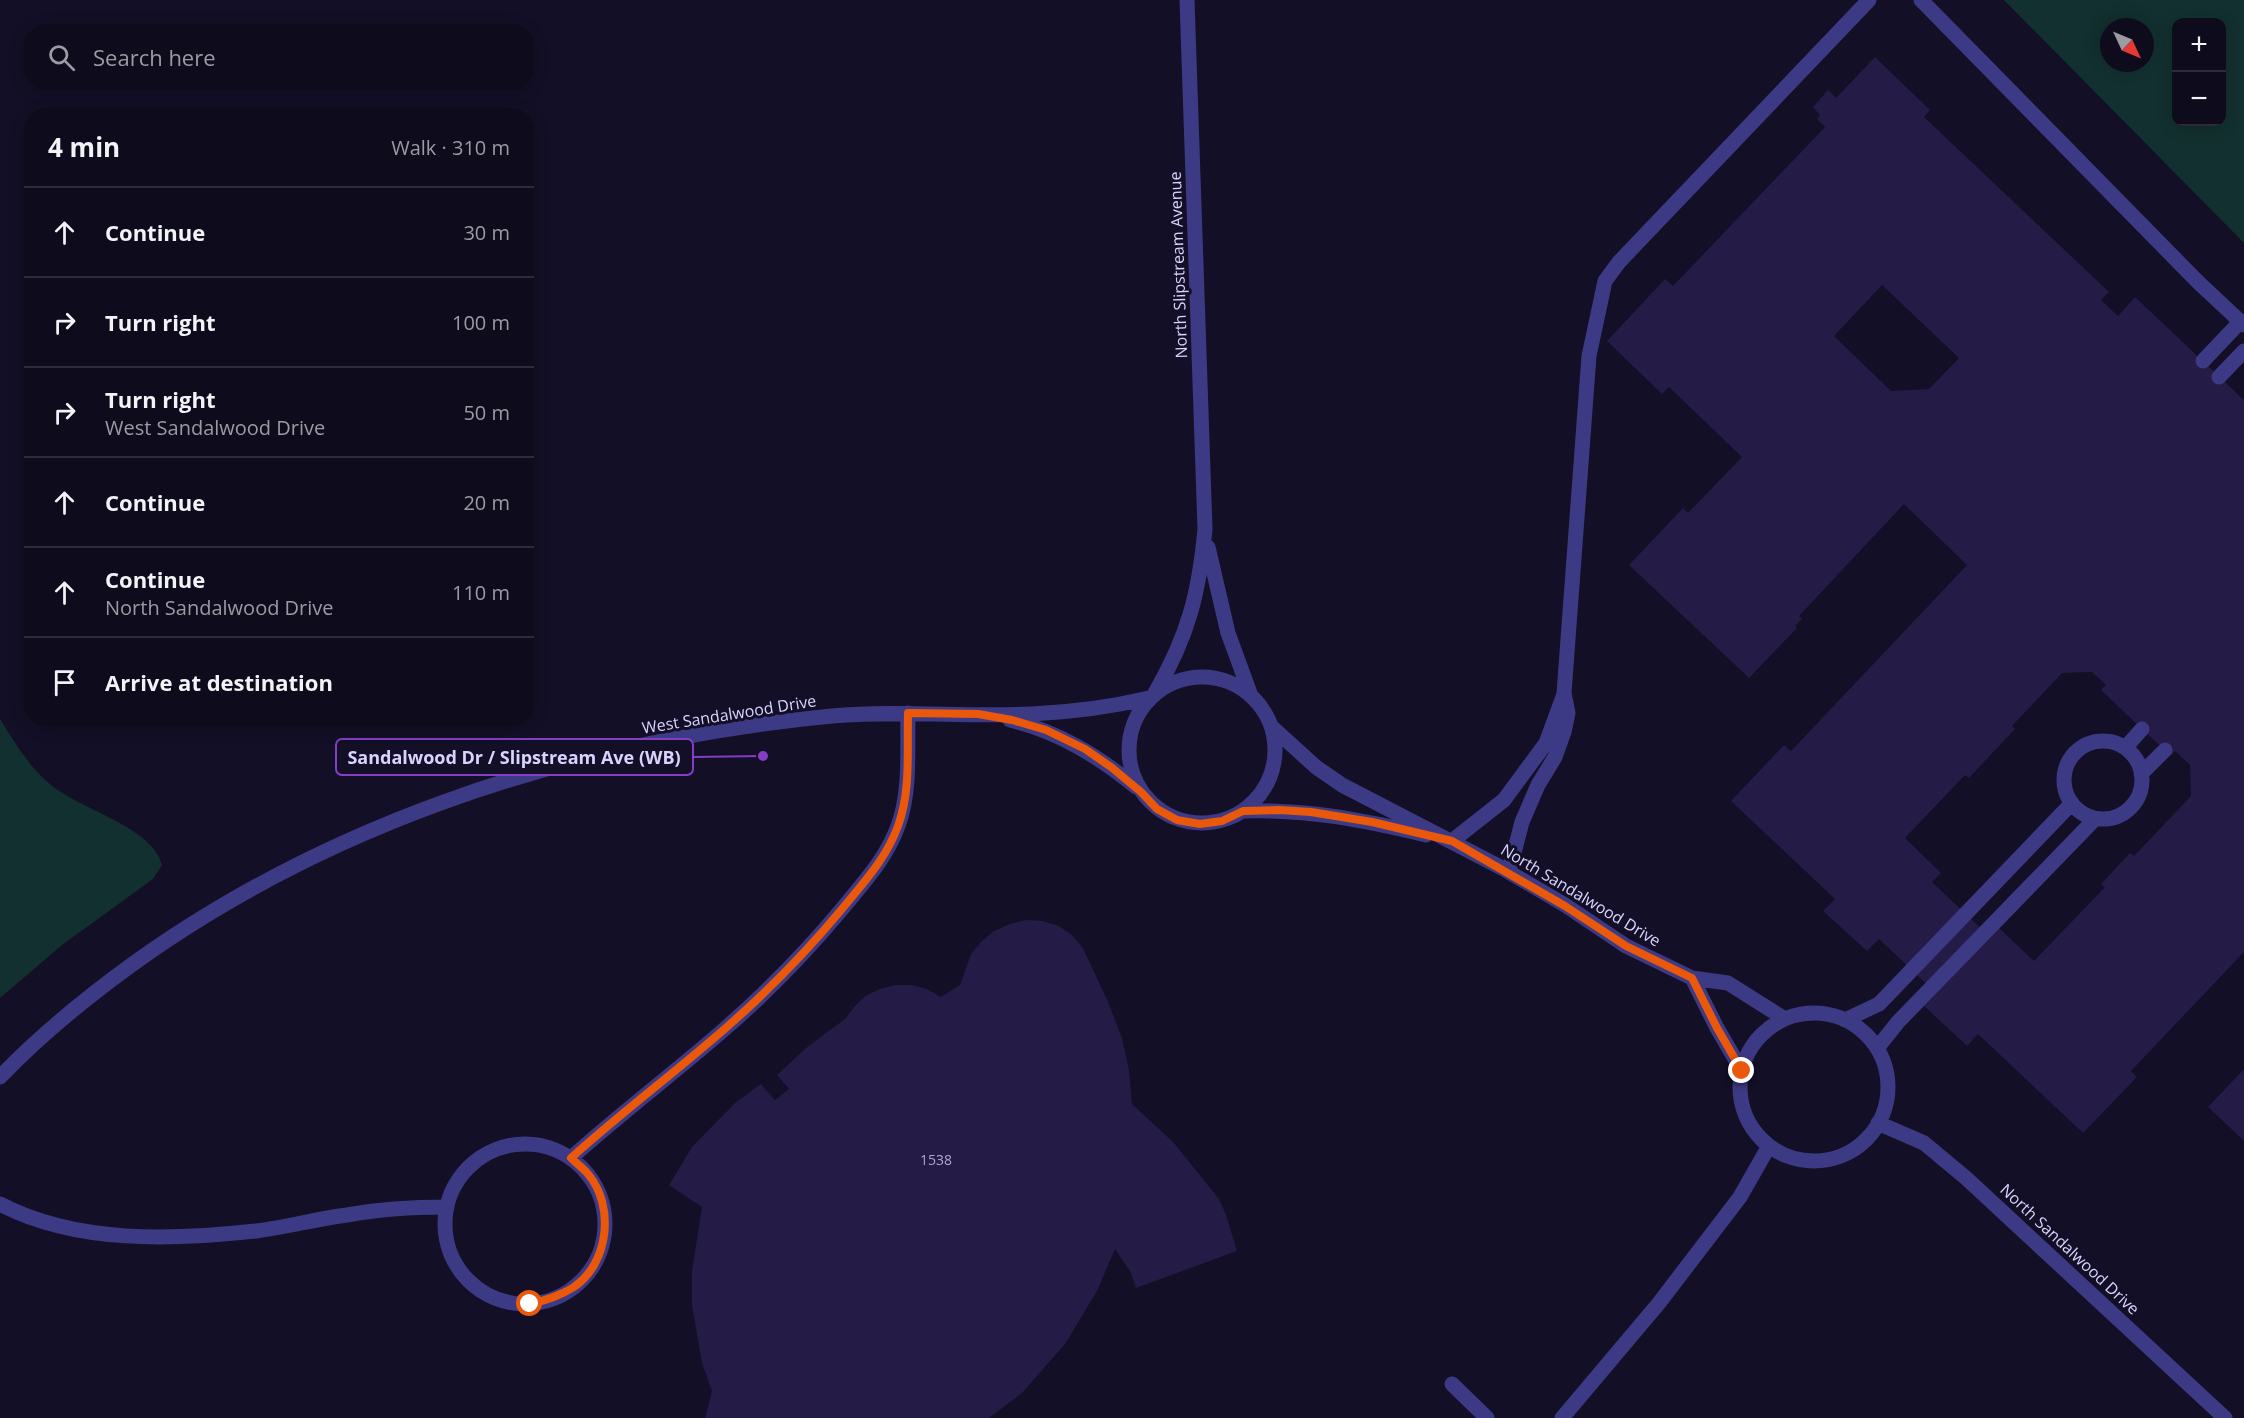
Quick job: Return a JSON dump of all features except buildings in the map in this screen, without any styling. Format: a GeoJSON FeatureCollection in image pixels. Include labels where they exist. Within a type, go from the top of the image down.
{"type":"FeatureCollection","features":[{"type":"Feature","properties":{"kind":"street","name":"North Slipstream Avenue"},"geometry":{"type":"LineString","coordinates":[[1152,695],[1183,641],[1192,613],[1201,572],[1205,529],[1187,0]]}},
{"type":"Feature","properties":{"kind":"street"},"geometry":{"type":"LineString","coordinates":[[1509,872],[1522,822],[1538,785],[1554,757],[1564,732],[1568,713],[1564,693],[1588,356],[1605,281],[1619,262],[1869,0]]}},
{"type":"Feature","properties":{"kind":"street"},"geometry":{"type":"LineString","coordinates":[[1922,0],[2198,282],[2242,323],[2203,361]]}},
{"type":"Feature","properties":{"kind":"street"},"geometry":{"type":"LineString","coordinates":[[2219,377],[2244,351]]}},
{"type":"Feature","properties":{"kind":"street","name":"North Slipstream Avenue"},"geometry":{"type":"LineString","coordinates":[[1205,529],[1228,633],[1250,693]]}},
{"type":"Feature","properties":{"kind":"street"},"geometry":{"type":"LineString","coordinates":[[1213,676],[1233,682],[1250,693],[1264,708],[1272,727],[1276,750],[1272,774],[1261,795],[1243,811],[1222,821],[1200,824],[1177,820],[1157,809],[1141,792],[1132,774],[1128,754],[1130,734],[1137,715],[1152,695],[1172,682],[1192,677],[1213,676]]}},
{"type":"Feature","properties":{"kind":"street"},"geometry":{"type":"LineString","coordinates":[[1452,841],[1504,800],[1546,743],[1564,693]]}},
{"type":"Feature","properties":{"kind":"street","name":"West Sandalwood Drive"},"geometry":{"type":"LineString","coordinates":[[0,1077],[66,1015],[129,965],[190,924],[253,887],[317,854],[384,825],[480,790],[557,767],[646,745],[740,728],[834,716],[908,713],[1030,714],[1083,710],[1117,706],[1152,695]]}},
{"type":"Feature","properties":{"kind":"street"},"geometry":{"type":"LineString","coordinates":[[571,1158],[615,1117],[726,1028],[772,986],[814,942],[873,873],[889,848],[899,824],[905,799],[908,713]]}},
{"type":"Feature","properties":{"kind":"street","name":"West Sandalwood Drive"},"geometry":{"type":"LineString","coordinates":[[978,714],[1012,720],[1046,730],[1085,749],[1141,792]]}},
{"type":"Feature","properties":{"kind":"street","name":"North Sandalwood Drive"},"geometry":{"type":"LineString","coordinates":[[1272,727],[1316,767],[1342,784],[1509,872],[1626,946],[1692,978],[1728,983],[1785,1019]]}},
{"type":"Feature","properties":{"kind":"street"},"geometry":{"type":"LineString","coordinates":[[2125,748],[2142,729]]}},
{"type":"Feature","properties":{"kind":"street"},"geometry":{"type":"LineString","coordinates":[[2100,741],[2113,742],[2125,748],[2135,757],[2141,774],[2143,782],[2132,807],[2122,815],[2109,819],[2095,819],[2084,814],[2067,796],[2064,784],[2065,772],[2070,760],[2078,750],[2100,741]]}},
{"type":"Feature","properties":{"kind":"street"},"geometry":{"type":"LineString","coordinates":[[2141,774],[2165,750]]}},
{"type":"Feature","properties":{"kind":"street"},"geometry":{"type":"LineString","coordinates":[[1845,1020],[1879,1004],[2072,803]]}},
{"type":"Feature","properties":{"kind":"street","name":"North Sandalwood Drive"},"geometry":{"type":"LineString","coordinates":[[1243,811],[1314,812],[1372,822],[1452,841]]}},
{"type":"Feature","properties":{"kind":"street"},"geometry":{"type":"LineString","coordinates":[[1878,1047],[1898,1022],[2095,819]]}},
{"type":"Feature","properties":{"kind":"street"},"geometry":{"type":"LineString","coordinates":[[1692,978],[1713,1021],[1742,1071]]}},
{"type":"Feature","properties":{"kind":"street"},"geometry":{"type":"LineString","coordinates":[[1804,1014],[1825,1014],[1845,1020],[1861,1030],[1878,1047],[1885,1064],[1888,1088],[1884,1112],[1872,1132],[1856,1149],[1835,1159],[1812,1161],[1789,1157],[1769,1146],[1754,1130],[1744,1112],[1740,1091],[1742,1071],[1749,1052],[1762,1036],[1785,1019],[1804,1014]]}},
{"type":"Feature","properties":{"kind":"street","name":"North Sandalwood Drive"},"geometry":{"type":"LineString","coordinates":[[1878,1123],[1924,1143],[1966,1178],[2225,1418]]}},
{"type":"Feature","properties":{"kind":"street"},"geometry":{"type":"LineString","coordinates":[[529,1144],[551,1148],[571,1158],[589,1175],[601,1197],[605,1221],[602,1245],[592,1268],[575,1286],[554,1298],[530,1304],[506,1301],[483,1292],[465,1276],[451,1256],[445,1231],[447,1207],[455,1186],[468,1168],[486,1154],[507,1146],[529,1144]]}},
{"type":"Feature","properties":{"kind":"street"},"geometry":{"type":"LineString","coordinates":[[1562,1418],[1659,1303],[1720,1224],[1740,1197],[1769,1146]]}},
{"type":"Feature","properties":{"kind":"street"},"geometry":{"type":"LineString","coordinates":[[0,1204],[46,1223],[77,1230],[159,1236],[257,1231],[384,1209],[447,1207]]}},
{"type":"Feature","properties":{"kind":"street"},"geometry":{"type":"LineString","coordinates":[[1452,1384],[1487,1418]]}},
{"type":"Feature","properties":{"kind":"green space"},"geometry":{"type":"Polygon","coordinates":[[[2004,0],[2244,0],[2244,243],[2004,0]]]}},
{"type":"Feature","properties":{"kind":"green space"},"geometry":{"type":"Polygon","coordinates":[[[0,719],[23,754],[43,778],[63,794],[130,829],[156,852],[162,865],[153,879],[62,945],[0,998],[0,719]]]}},
{"type":"Feature","properties":{"kind":"place","name":"Sandalwood Dr / Slipstream Ave (WB)"},"geometry":{"type":"Point","coordinates":[763,756]}},
{"type":"Feature","properties":{"kind":"route"},"geometry":{"type":"LineString","coordinates":[[530,1304],[554,1298],[575,1286],[592,1268],[602,1245],[605,1221],[601,1197],[589,1175],[571,1158],[615,1117],[726,1028],[772,986],[814,942],[873,873],[889,848],[899,824],[905,799],[908,713],[978,714],[1012,720],[1046,730],[1085,749],[1111,767],[1157,809],[1177,820],[1200,824],[1222,821],[1243,811],[1311,812],[1372,822],[1452,841],[1565,906],[1626,946],[1692,978],[1742,1071]]}}]}
